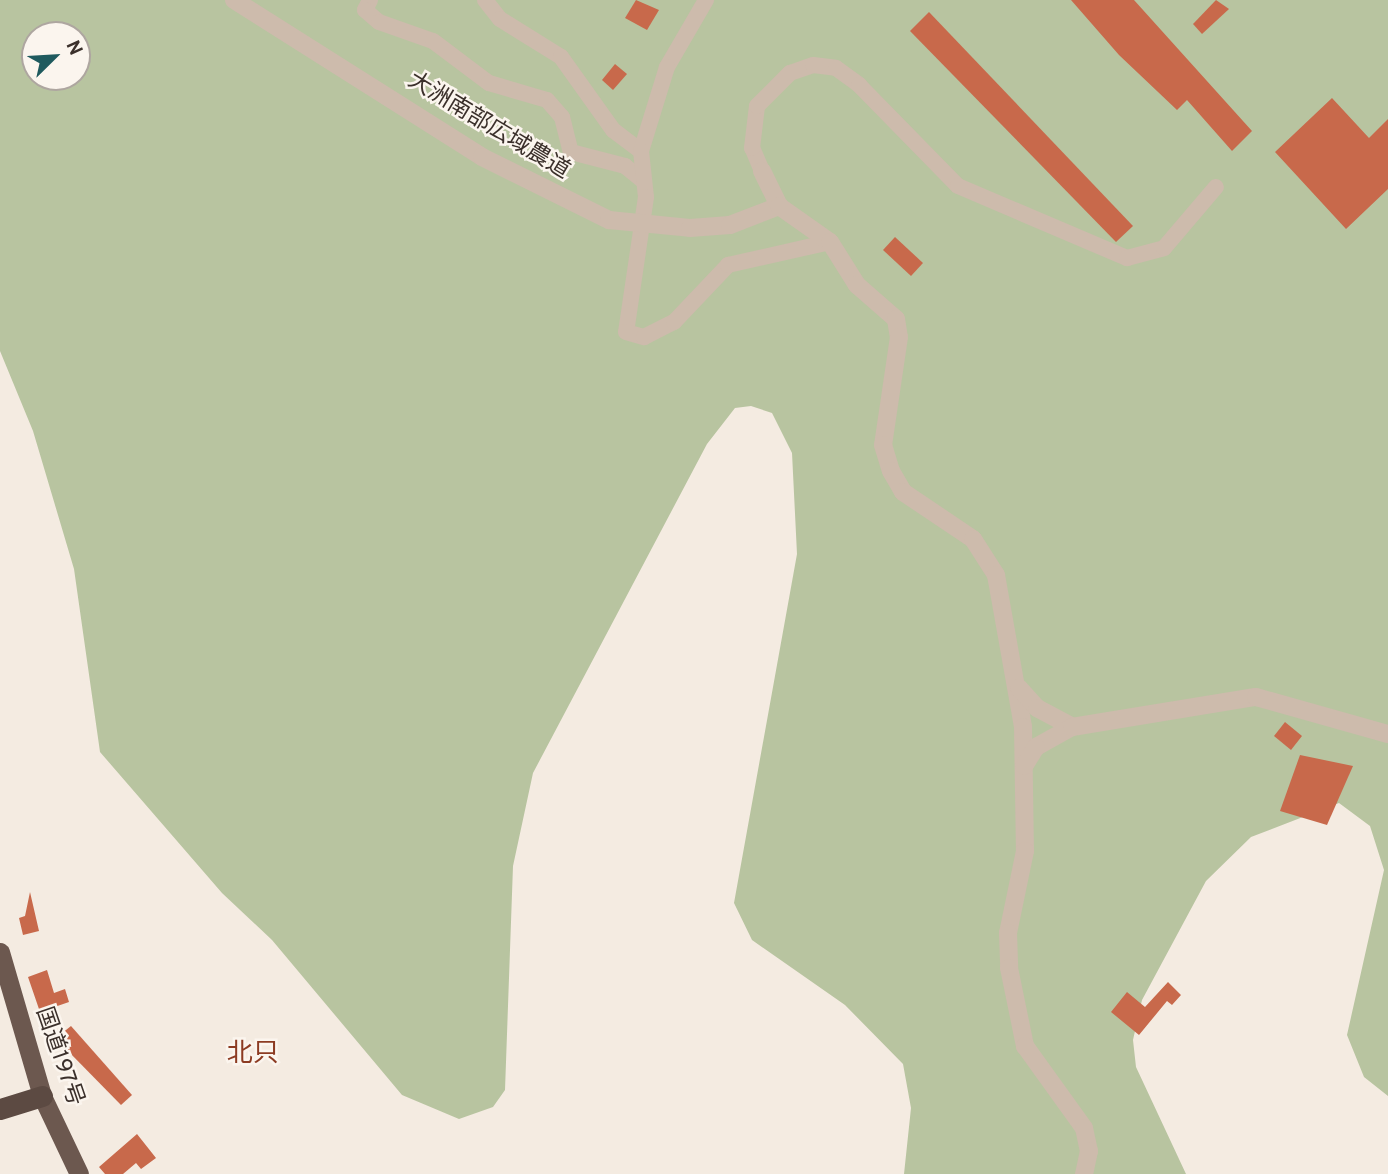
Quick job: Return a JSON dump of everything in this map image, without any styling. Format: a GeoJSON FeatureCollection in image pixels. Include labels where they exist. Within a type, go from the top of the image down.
{"type":"FeatureCollection","features":[{"type":"Feature","properties":{"kind":"highway","name":"国道197号"},"geometry":{"type":"LineString","coordinates":[[0,952],[42,1096],[79,1174]]}},
{"type":"Feature","properties":{"kind":"highway"},"geometry":{"type":"LineString","coordinates":[[0,1110],[42,1096]]}},
{"type":"Feature","properties":{"kind":"street","name":"大洲南部広域農道"},"geometry":{"type":"LineString","coordinates":[[234,0],[482,157],[560,200],[639,228],[730,225],[779,206]]}},
{"type":"Feature","properties":{"kind":"street"},"geometry":{"type":"LineString","coordinates":[[370,0],[365,10],[379,22],[433,41],[489,83],[547,100],[562,117],[571,152],[625,166],[642,178]]}},
{"type":"Feature","properties":{"kind":"street"},"geometry":{"type":"LineString","coordinates":[[485,0],[500,19],[561,57],[613,130],[641,152]]}},
{"type":"Feature","properties":{"kind":"street"},"geometry":{"type":"LineString","coordinates":[[706,0],[667,67],[641,152],[646,197],[624,315],[626,332],[644,337],[674,323],[728,265],[830,242]]}},
{"type":"Feature","properties":{"kind":"street"},"geometry":{"type":"LineString","coordinates":[[1084,1174],[1090,1152],[1084,1128],[1025,1046],[1009,968],[1008,933],[1025,851],[1023,769],[1018,688],[989,559],[973,539],[903,492],[891,471],[883,423],[899,337],[896,319],[857,285],[830,242],[779,206],[752,148],[757,106],[790,73],[813,65],[836,68],[859,85],[958,186],[1127,258],[1164,248],[1216,187]]}},
{"type":"Feature","properties":{"kind":"street"},"geometry":{"type":"LineString","coordinates":[[1018,688],[1037,708],[1072,727]]}},
{"type":"Feature","properties":{"kind":"street"},"geometry":{"type":"LineString","coordinates":[[1023,769],[1035,747],[1072,727],[1256,697],[1388,734]]}},
{"type":"Feature","properties":{"kind":"green space"},"geometry":{"type":"Polygon","coordinates":[[[0,0],[1388,0],[1388,1096],[1364,1077],[1347,1035],[1384,870],[1370,826],[1339,803],[1251,837],[1206,881],[1142,1000],[1133,1040],[1136,1067],[1186,1174],[904,1174],[911,1108],[903,1064],[845,1005],[752,940],[734,903],[797,554],[792,453],[772,413],[751,406],[735,408],[707,444],[533,773],[513,866],[505,1090],[493,1107],[459,1119],[402,1095],[272,940],[222,893],[100,752],[74,569],[33,431],[0,351],[0,0]]]}},
{"type":"Feature","properties":{"kind":"building"},"geometry":{"type":"Polygon","coordinates":[[[636,0],[659,10],[647,30],[625,18],[636,0]]]}},
{"type":"Feature","properties":{"kind":"building"},"geometry":{"type":"Polygon","coordinates":[[[1071,0],[1134,0],[1252,131],[1232,151],[1187,100],[1177,110],[1119,55],[1071,0]]]}},
{"type":"Feature","properties":{"kind":"building"},"geometry":{"type":"Polygon","coordinates":[[[1216,0],[1229,9],[1202,34],[1193,24],[1216,0]]]}},
{"type":"Feature","properties":{"kind":"building"},"geometry":{"type":"Polygon","coordinates":[[[929,12],[1133,226],[1116,242],[910,31],[929,12]]]}},
{"type":"Feature","properties":{"kind":"building"},"geometry":{"type":"Polygon","coordinates":[[[615,64],[627,74],[613,90],[602,80],[615,64]]]}},
{"type":"Feature","properties":{"kind":"building"},"geometry":{"type":"Polygon","coordinates":[[[1332,98],[1369,138],[1388,119],[1388,189],[1346,229],[1275,152],[1332,98]]]}},
{"type":"Feature","properties":{"kind":"building"},"geometry":{"type":"Polygon","coordinates":[[[895,237],[923,263],[911,276],[883,250],[895,237]]]}},
{"type":"Feature","properties":{"kind":"building"},"geometry":{"type":"Polygon","coordinates":[[[1285,722],[1302,736],[1291,750],[1274,736],[1285,722]]]}},
{"type":"Feature","properties":{"kind":"building"},"geometry":{"type":"Polygon","coordinates":[[[1300,755],[1353,766],[1327,825],[1280,811],[1300,755]]]}},
{"type":"Feature","properties":{"kind":"building"},"geometry":{"type":"Polygon","coordinates":[[[30,892],[39,931],[23,935],[19,918],[25,916],[30,892]]]}},
{"type":"Feature","properties":{"kind":"building"},"geometry":{"type":"Polygon","coordinates":[[[47,970],[54,993],[65,989],[69,1002],[40,1012],[28,977],[47,970]]]}},
{"type":"Feature","properties":{"kind":"building"},"geometry":{"type":"Polygon","coordinates":[[[1168,982],[1181,995],[1172,1005],[1167,1001],[1139,1035],[1111,1012],[1127,992],[1145,1007],[1168,982]]]}},
{"type":"Feature","properties":{"kind":"building"},"geometry":{"type":"Polygon","coordinates":[[[71,1026],[132,1095],[121,1105],[68,1051],[61,1034],[71,1026]]]}},
{"type":"Feature","properties":{"kind":"building"},"geometry":{"type":"Polygon","coordinates":[[[137,1134],[156,1158],[141,1169],[136,1163],[123,1174],[105,1174],[99,1167],[137,1134]]]}},
{"type":"Feature","properties":{"kind":"district","name":"北只"},"geometry":{"type":"Point","coordinates":[253,1055]}}]}
